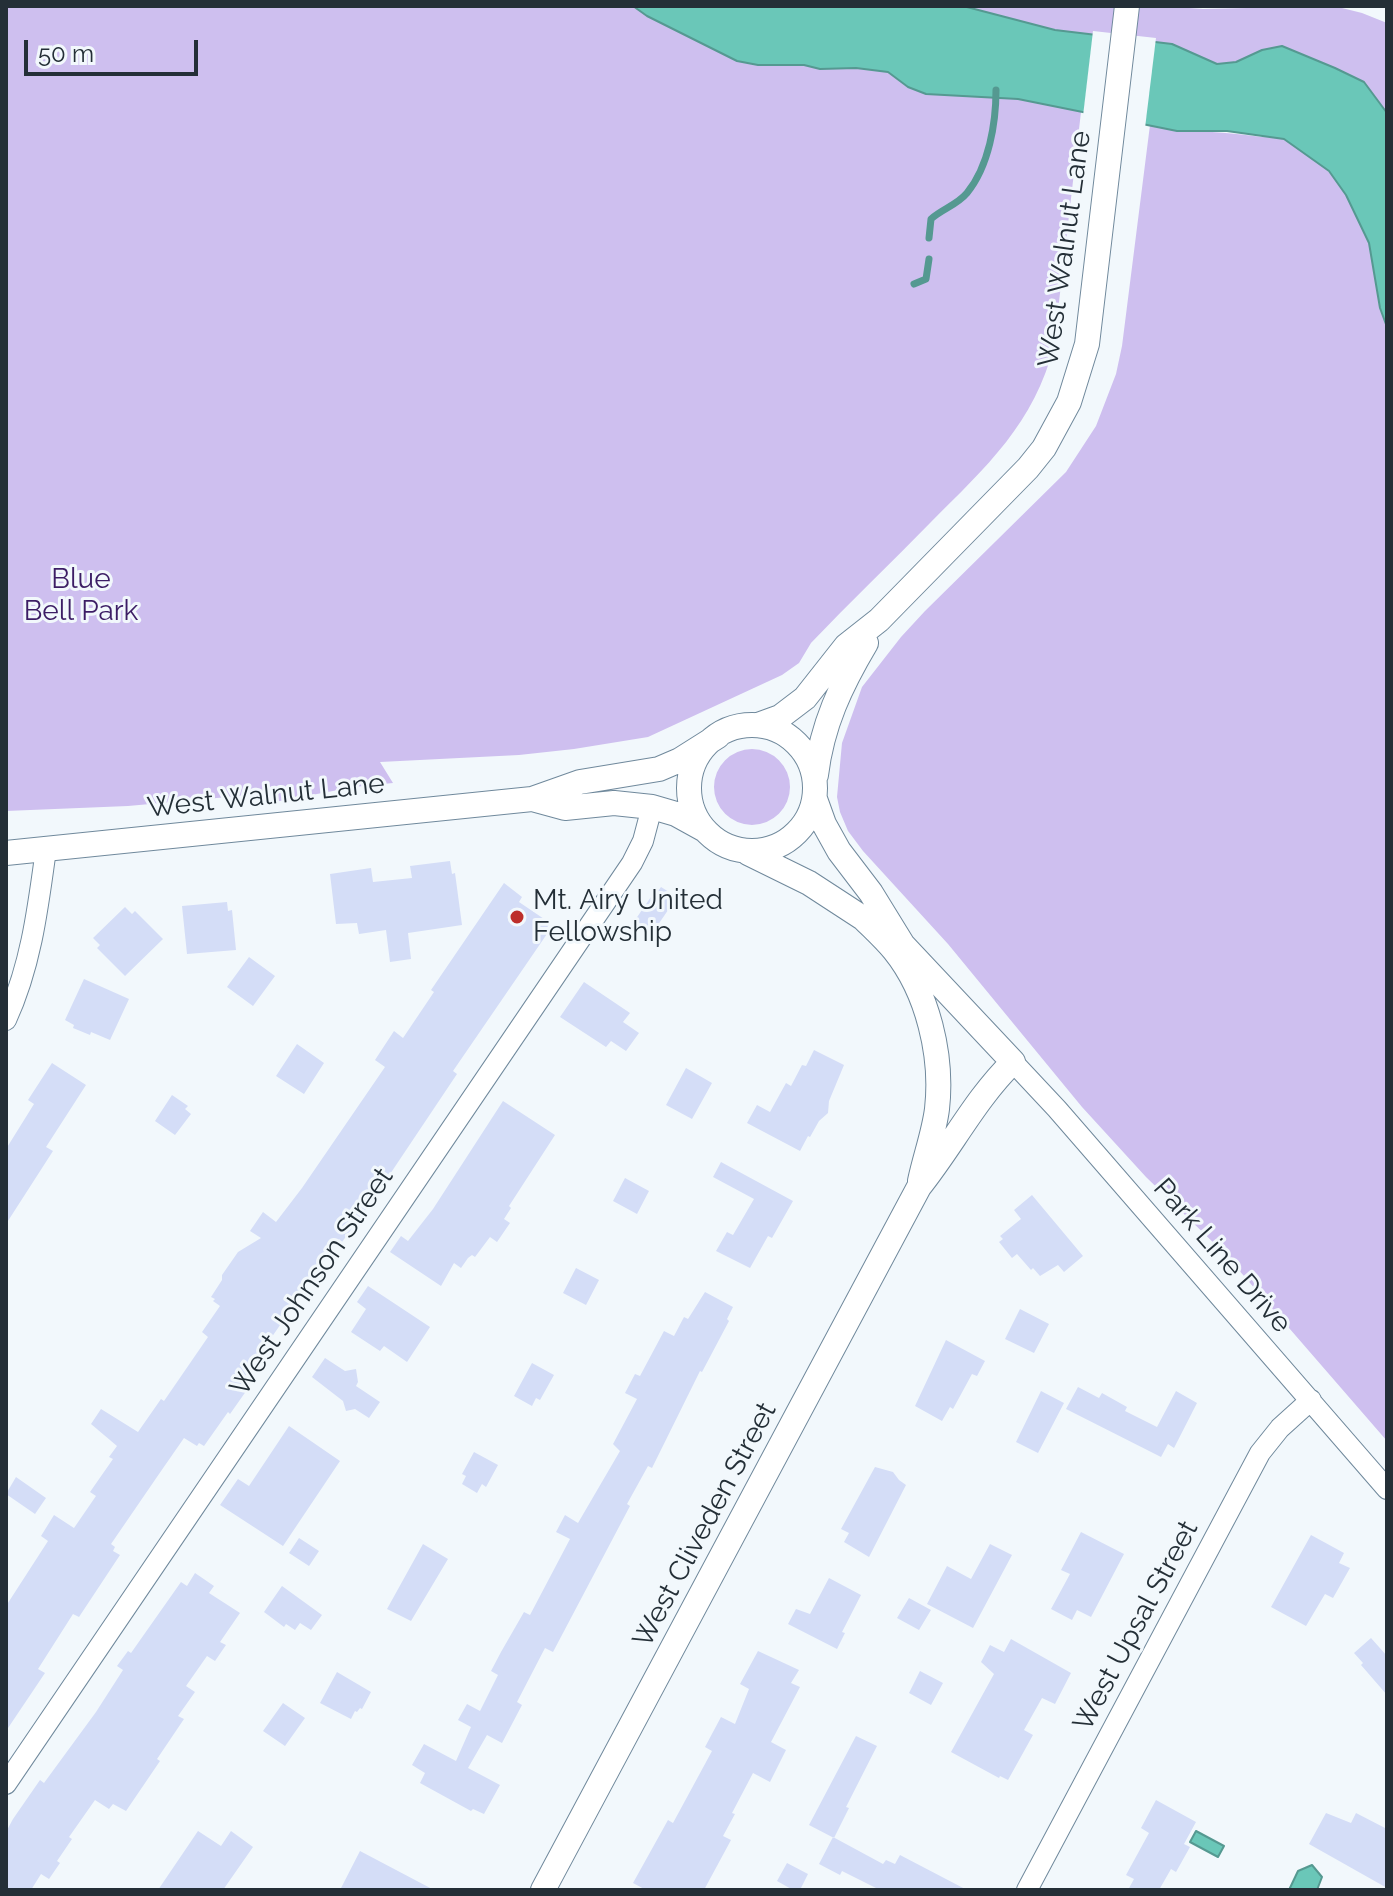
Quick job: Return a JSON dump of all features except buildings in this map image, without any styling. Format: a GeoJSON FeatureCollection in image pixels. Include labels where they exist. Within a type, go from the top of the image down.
{"type":"FeatureCollection","features":[{"type":"Feature","properties":{"kind":"street","name":"West Walnut Lane"},"geometry":{"type":"LineString","coordinates":[[758,725],[794,708],[818,684],[846,646],[879,620],[1028,468],[1044,448],[1069,402],[1087,344],[1127,6]]}},
{"type":"Feature","properties":{"kind":"street","name":"West Walnut Lane"},"geometry":{"type":"LineString","coordinates":[[815,791],[818,752],[829,713],[847,672],[879,620]]}},
{"type":"Feature","properties":{"kind":"street"},"geometry":{"type":"LineString","coordinates":[[903,945],[809,883],[779,866],[723,843],[707,831],[692,808],[689,781],[698,755],[718,736],[737,727],[758,725],[783,732],[802,748],[813,771],[815,791],[834,844],[871,893],[903,945],[1013,1062]]}},
{"type":"Feature","properties":{"kind":"street","name":"West Walnut Lane"},"geometry":{"type":"LineString","coordinates":[[6,853],[532,799],[580,782],[659,769],[718,736]]}},
{"type":"Feature","properties":{"kind":"street"},"geometry":{"type":"LineString","coordinates":[[742,851],[756,852],[783,844],[804,825],[815,791]]}},
{"type":"Feature","properties":{"kind":"street","name":"West Walnut Lane"},"geometry":{"type":"LineString","coordinates":[[532,799],[565,808],[614,803],[652,807],[676,814],[707,831]]}},
{"type":"Feature","properties":{"kind":"street","name":"West Johnson Street"},"geometry":{"type":"LineString","coordinates":[[6,1784],[632,863],[643,841],[652,807]]}},
{"type":"Feature","properties":{"kind":"street"},"geometry":{"type":"LineString","coordinates":[[6,1020],[22,982],[31,949],[46,849]]}},
{"type":"Feature","properties":{"kind":"street","name":"West Cliveden Street"},"geometry":{"type":"LineString","coordinates":[[864,919],[894,949],[912,979],[921,999],[936,1054],[937,1109],[919,1187]]}},
{"type":"Feature","properties":{"kind":"street","name":"West Cliveden Street"},"geometry":{"type":"LineString","coordinates":[[543,1890],[919,1187],[984,1093],[1013,1062]]}},
{"type":"Feature","properties":{"kind":"street","name":"Park Line Drive"},"geometry":{"type":"LineString","coordinates":[[1013,1062],[1387,1489]]}},
{"type":"Feature","properties":{"kind":"street","name":"West Upsal Street"},"geometry":{"type":"LineString","coordinates":[[1027,1890],[1260,1453],[1280,1428],[1311,1400]]}},
{"type":"Feature","properties":{"kind":"green space","name":"Blue Bell Park"},"geometry":{"type":"Polygon","coordinates":[[[6,6],[633,6],[647,16],[758,65],[804,65],[820,69],[856,68],[888,72],[907,87],[949,94],[1018,99],[1081,112],[1054,345],[1046,373],[1021,421],[989,462],[811,643],[799,663],[782,675],[648,737],[519,755],[380,762],[393,783],[264,804],[250,805],[250,795],[128,806],[6,811],[6,6]]]}},
{"type":"Feature","properties":{"kind":"green space"},"geometry":{"type":"Polygon","coordinates":[[[963,6],[1161,6],[1203,9],[1334,6],[1362,13],[1387,23],[1387,113],[1364,82],[1282,46],[1262,50],[1236,62],[1217,64],[1172,44],[1055,30],[963,6]]]}},
{"type":"Feature","properties":{"kind":"green space"},"geometry":{"type":"Polygon","coordinates":[[[1150,125],[1278,138],[1314,157],[1338,182],[1363,228],[1372,254],[1387,327],[1387,1441],[1224,1253],[1146,1177],[1082,1107],[948,944],[863,851],[848,831],[837,797],[842,743],[862,687],[925,611],[1066,472],[1096,426],[1116,374],[1122,346],[1150,125]]]}},
{"type":"Feature","properties":{"kind":"green space"},"geometry":{"type":"Polygon","coordinates":[[[752,749],[767,752],[779,760],[787,772],[790,787],[787,802],[779,814],[767,822],[752,825],[737,822],[725,814],[717,802],[714,787],[717,772],[725,760],[737,752],[752,749]]]}},
{"type":"Feature","properties":{"kind":"shaded area"},"geometry":{"type":"Polygon","coordinates":[[[633,6],[963,6],[1055,30],[1172,44],[1217,64],[1236,62],[1262,50],[1282,46],[1335,68],[1364,82],[1387,113],[1387,327],[1380,308],[1369,243],[1346,195],[1329,171],[1284,139],[1227,131],[1177,131],[1018,99],[926,94],[908,87],[888,72],[856,68],[820,69],[804,65],[758,65],[737,61],[633,6]]]}},
{"type":"Feature","properties":{"kind":"shaded area"},"geometry":{"type":"Polygon","coordinates":[[[1196,1831],[1224,1846],[1218,1857],[1190,1842],[1196,1831]]]}},
{"type":"Feature","properties":{"kind":"shaded area"},"geometry":{"type":"Polygon","coordinates":[[[1312,1865],[1322,1877],[1317,1890],[1289,1890],[1298,1871],[1312,1865]]]}},
{"type":"Feature","properties":{"kind":"pier"},"geometry":{"type":"Polygon","coordinates":[[[1093,31],[1156,38],[1145,128],[1083,116],[1093,31]]]}},
{"type":"Feature","properties":{"kind":"waterway"},"geometry":{"type":"LineString","coordinates":[[929,238],[931,219],[963,197],[981,170],[993,130],[996,90]]}},
{"type":"Feature","properties":{"kind":"waterway"},"geometry":{"type":"LineString","coordinates":[[914,284],[926,279],[929,259]]}},
{"type":"Feature","properties":{"kind":"place","name":"Mt. Airy United Fellowship"},"geometry":{"type":"Point","coordinates":[517,917]}}]}
